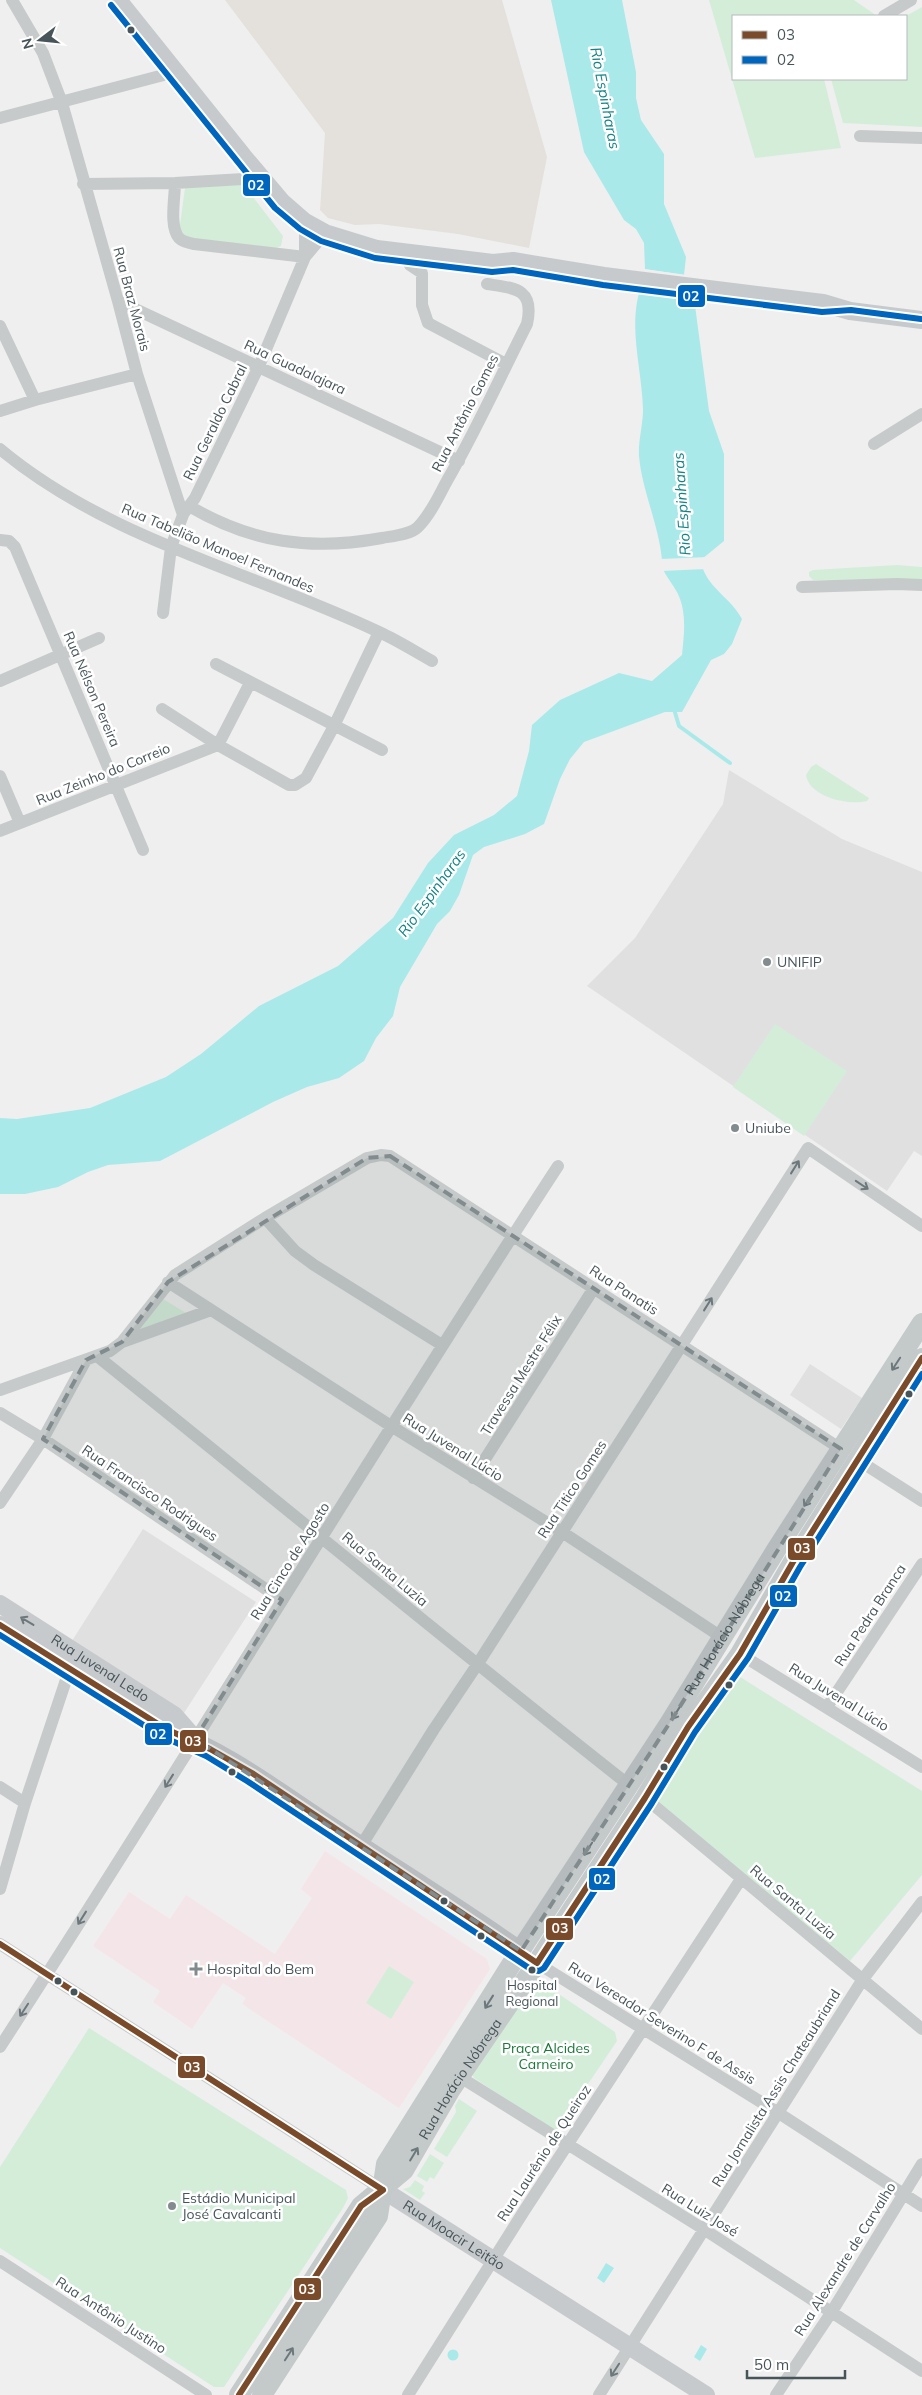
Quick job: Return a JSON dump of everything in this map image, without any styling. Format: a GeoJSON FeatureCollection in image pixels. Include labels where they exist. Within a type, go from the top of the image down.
{"type":"FeatureCollection","features":[{"type":"Feature","properties":{"kind":"main road"},"geometry":{"type":"LineString","coordinates":[[118,0],[282,202],[305,222],[326,233],[377,249],[404,252],[427,250],[494,253],[513,262],[604,276],[823,303],[850,311],[922,320]]}},
{"type":"Feature","properties":{"kind":"main road"},"geometry":{"type":"LineString","coordinates":[[346,239],[361,237],[427,250]]}},
{"type":"Feature","properties":{"kind":"main road"},"geometry":{"type":"LineString","coordinates":[[823,303],[852,301],[922,310]]}},
{"type":"Feature","properties":{"kind":"main road","name":"Rua Horácio Nóbrega"},"geometry":{"type":"LineString","coordinates":[[262,2395],[378,2216],[386,2164],[922,1323]]}},
{"type":"Feature","properties":{"kind":"main road","name":"Rua Horácio Nóbrega"},"geometry":{"type":"LineString","coordinates":[[239,2395],[361,2206],[383,2190],[404,2170],[460,2077],[645,1798],[688,1727],[740,1654],[793,1562],[922,1358]]}},
{"type":"Feature","properties":{"kind":"main road","name":"Rua Juvenal Ledo"},"geometry":{"type":"LineString","coordinates":[[0,1604],[174,1715],[195,1740]]}},
{"type":"Feature","properties":{"kind":"main road","name":"Rua Juvenal Ledo"},"geometry":{"type":"LineString","coordinates":[[0,1625],[166,1729],[195,1740],[444,1898],[520,1952]]}},
{"type":"Feature","properties":{"kind":"main road"},"geometry":{"type":"LineString","coordinates":[[520,1952],[537,1963]]}},
{"type":"Feature","properties":{"kind":"main road","name":"Rua Moacir Leitão"},"geometry":{"type":"LineString","coordinates":[[383,2190],[706,2395]]}},
{"type":"Feature","properties":{"kind":"street","name":"Rua Braz Morais"},"geometry":{"type":"LineString","coordinates":[[12,0],[43,53],[62,103],[137,374],[186,510]]}},
{"type":"Feature","properties":{"kind":"street"},"geometry":{"type":"LineString","coordinates":[[886,15],[911,0]]}},
{"type":"Feature","properties":{"kind":"street"},"geometry":{"type":"LineString","coordinates":[[0,118],[175,72]]}},
{"type":"Feature","properties":{"kind":"street"},"geometry":{"type":"LineString","coordinates":[[860,136],[922,138]]}},
{"type":"Feature","properties":{"kind":"street"},"geometry":{"type":"LineString","coordinates":[[83,184],[175,183],[261,178]]}},
{"type":"Feature","properties":{"kind":"street"},"geometry":{"type":"LineString","coordinates":[[175,183],[174,221],[178,237],[184,241],[194,244],[305,257]]}},
{"type":"Feature","properties":{"kind":"street","name":"Rua Geraldo Cabral"},"geometry":{"type":"LineString","coordinates":[[305,222],[305,257]]}},
{"type":"Feature","properties":{"kind":"street","name":"Rua Geraldo Cabral"},"geometry":{"type":"LineString","coordinates":[[186,510],[259,366],[305,257],[326,233]]}},
{"type":"Feature","properties":{"kind":"street"},"geometry":{"type":"LineString","coordinates":[[404,252],[410,265],[422,273],[422,305],[428,323],[506,364]]}},
{"type":"Feature","properties":{"kind":"street","name":"Rua Antônio Gomes"},"geometry":{"type":"LineString","coordinates":[[428,516],[527,324],[529,304],[525,295],[520,290],[487,284]]}},
{"type":"Feature","properties":{"kind":"street","name":"Rua Guadalajara"},"geometry":{"type":"LineString","coordinates":[[118,301],[458,461]]}},
{"type":"Feature","properties":{"kind":"street"},"geometry":{"type":"LineString","coordinates":[[0,326],[35,400]]}},
{"type":"Feature","properties":{"kind":"street"},"geometry":{"type":"LineString","coordinates":[[0,412],[35,400],[137,374]]}},
{"type":"Feature","properties":{"kind":"street"},"geometry":{"type":"LineString","coordinates":[[874,444],[922,414]]}},
{"type":"Feature","properties":{"kind":"street","name":"Rua Tabelião Manoel Fernandes"},"geometry":{"type":"LineString","coordinates":[[0,450],[25,470],[96,512],[171,547],[379,632],[432,660]]}},
{"type":"Feature","properties":{"kind":"street"},"geometry":{"type":"LineString","coordinates":[[163,613],[171,547],[186,510]]}},
{"type":"Feature","properties":{"kind":"street","name":"Rua Tabelião Manoel Fernandes"},"geometry":{"type":"LineString","coordinates":[[186,510],[279,542],[329,545],[364,541],[414,531],[428,516]]}},
{"type":"Feature","properties":{"kind":"street","name":"Rua Nélson Pereira"},"geometry":{"type":"LineString","coordinates":[[4,541],[15,547],[143,850]]}},
{"type":"Feature","properties":{"kind":"street"},"geometry":{"type":"LineString","coordinates":[[802,587],[922,585]]}},
{"type":"Feature","properties":{"kind":"street"},"geometry":{"type":"LineString","coordinates":[[162,709],[218,745],[289,785],[295,785],[306,778],[334,726],[379,632]]}},
{"type":"Feature","properties":{"kind":"street"},"geometry":{"type":"LineString","coordinates":[[0,680],[99,638]]}},
{"type":"Feature","properties":{"kind":"street"},"geometry":{"type":"LineString","coordinates":[[216,664],[382,750]]}},
{"type":"Feature","properties":{"kind":"street"},"geometry":{"type":"LineString","coordinates":[[218,745],[250,683]]}},
{"type":"Feature","properties":{"kind":"street","name":"Rua Zeinho do Correio"},"geometry":{"type":"LineString","coordinates":[[0,831],[218,745]]}},
{"type":"Feature","properties":{"kind":"street"},"geometry":{"type":"LineString","coordinates":[[0,776],[20,823]]}},
{"type":"Feature","properties":{"kind":"street","name":"Rua Titico Gomes"},"geometry":{"type":"LineString","coordinates":[[362,1846],[434,1729],[477,1665],[808,1148],[922,1226]]}},
{"type":"Feature","properties":{"kind":"street","name":"Rua Panatis"},"geometry":{"type":"LineString","coordinates":[[265,1218],[367,1158],[381,1154],[390,1156],[514,1234],[841,1449]]}},
{"type":"Feature","properties":{"kind":"street","name":"Rua Cinco de Agosto"},"geometry":{"type":"LineString","coordinates":[[0,2047],[323,1537],[442,1345],[558,1166]]}},
{"type":"Feature","properties":{"kind":"street"},"geometry":{"type":"LineString","coordinates":[[122,1342],[175,1275],[265,1218],[295,1251],[314,1265],[442,1345]]}},
{"type":"Feature","properties":{"kind":"street","name":"Rua Juvenal Lúcio"},"geometry":{"type":"LineString","coordinates":[[168,1282],[391,1426],[562,1532],[632,1581],[723,1638]]}},
{"type":"Feature","properties":{"kind":"street","name":"Travessa Mestre Félix"},"geometry":{"type":"LineString","coordinates":[[473,1478],[594,1288]]}},
{"type":"Feature","properties":{"kind":"street"},"geometry":{"type":"LineString","coordinates":[[0,1390],[92,1358],[122,1342],[211,1310]]}},
{"type":"Feature","properties":{"kind":"street"},"geometry":{"type":"LineString","coordinates":[[0,1503],[43,1439],[92,1358]]}},
{"type":"Feature","properties":{"kind":"street","name":"Rua Santa Luzia"},"geometry":{"type":"LineString","coordinates":[[92,1358],[323,1537],[477,1665],[629,1785]]}},
{"type":"Feature","properties":{"kind":"street","name":"Rua Francisco Rodrigues"},"geometry":{"type":"LineString","coordinates":[[0,1413],[43,1439],[282,1600]]}},
{"type":"Feature","properties":{"kind":"street"},"geometry":{"type":"LineString","coordinates":[[858,1460],[922,1500]]}},
{"type":"Feature","properties":{"kind":"street","name":"Rua Pedra Branca"},"geometry":{"type":"LineString","coordinates":[[828,1707],[922,1564]]}},
{"type":"Feature","properties":{"kind":"street","name":"Rua Juvenal Lúcio"},"geometry":{"type":"LineString","coordinates":[[740,1654],[922,1767]]}},
{"type":"Feature","properties":{"kind":"street"},"geometry":{"type":"LineString","coordinates":[[0,1889],[25,1803],[70,1668]]}},
{"type":"Feature","properties":{"kind":"street"},"geometry":{"type":"LineString","coordinates":[[0,1787],[25,1803]]}},
{"type":"Feature","properties":{"kind":"street","name":"Rua Santa Luzia"},"geometry":{"type":"LineString","coordinates":[[645,1798],[922,2029]]}},
{"type":"Feature","properties":{"kind":"street","name":"Rua Laurênio de Queiroz"},"geometry":{"type":"LineString","coordinates":[[408,2395],[493,2260],[741,1878]]}},
{"type":"Feature","properties":{"kind":"street","name":"Rua Jornalista Assis Chateaubriand"},"geometry":{"type":"LineString","coordinates":[[600,2395],[862,1979],[922,1902]]}},
{"type":"Feature","properties":{"kind":"street","name":"Rua Moacir Leitão"},"geometry":{"type":"LineString","coordinates":[[0,1944],[48,1973],[100,2009],[383,2190]]}},
{"type":"Feature","properties":{"kind":"street","name":"Rua Vereador Severino F de Assis"},"geometry":{"type":"LineString","coordinates":[[537,1963],[778,2112],[922,2206]]}},
{"type":"Feature","properties":{"kind":"street","name":"Rua Luiz José"},"geometry":{"type":"LineString","coordinates":[[460,2077],[705,2230],[922,2371]]}},
{"type":"Feature","properties":{"kind":"street","name":"Rua Alexandre de Carvalho"},"geometry":{"type":"LineString","coordinates":[[776,2395],[831,2313],[922,2164]]}},
{"type":"Feature","properties":{"kind":"street","name":"Rua Antônio Justino"},"geometry":{"type":"LineString","coordinates":[[0,2261],[206,2395]]}},
{"type":"Feature","properties":{"kind":"highlighted area"},"geometry":{"type":"Polygon","coordinates":[[[390,1156],[841,1449],[669,1724],[521,1951],[195,1739],[282,1600],[43,1439],[86,1360],[122,1342],[168,1282],[367,1158],[390,1156]]]}},
{"type":"Feature","properties":{"kind":"shaded area"},"geometry":{"type":"Polygon","coordinates":[[[225,0],[502,0],[547,157],[529,248],[458,234],[379,224],[355,225],[328,218],[320,210],[325,133],[225,0]]]}},
{"type":"Feature","properties":{"kind":"shaded area","name":"UNIFIP"},"geometry":{"type":"Polygon","coordinates":[[[729,770],[842,839],[922,872],[922,1156],[914,1151],[887,1191],[587,986],[635,938],[723,804],[729,770]]]}},
{"type":"Feature","properties":{"kind":"shaded area"},"geometry":{"type":"Polygon","coordinates":[[[810,1364],[862,1398],[841,1429],[790,1395],[810,1364]]]}},
{"type":"Feature","properties":{"kind":"shaded area"},"geometry":{"type":"Polygon","coordinates":[[[143,1529],[256,1602],[182,1716],[70,1644],[143,1529]]]}},
{"type":"Feature","properties":{"kind":"shaded area"},"geometry":{"type":"Polygon","coordinates":[[[325,1851],[487,1959],[490,1969],[399,2108],[242,2004],[246,1998],[223,1983],[192,2029],[153,2002],[160,1991],[93,1946],[129,1892],[170,1919],[186,1895],[275,1954],[312,1898],[301,1889],[325,1851]]]}},
{"type":"Feature","properties":{"kind":"green space"},"geometry":{"type":"Polygon","coordinates":[[[709,0],[854,0],[876,15],[732,15],[732,79],[709,0]]]}},
{"type":"Feature","properties":{"kind":"green space"},"geometry":{"type":"Polygon","coordinates":[[[922,7],[922,127],[843,123],[831,80],[907,80],[907,15],[922,7]]]}},
{"type":"Feature","properties":{"kind":"green space"},"geometry":{"type":"Polygon","coordinates":[[[732,80],[824,80],[841,148],[755,158],[732,80]]]}},
{"type":"Feature","properties":{"kind":"green space"},"geometry":{"type":"Polygon","coordinates":[[[243,184],[283,236],[281,246],[276,248],[186,238],[179,232],[185,188],[243,184]]]}},
{"type":"Feature","properties":{"kind":"green space"},"geometry":{"type":"Polygon","coordinates":[[[897,565],[922,567],[922,579],[813,580],[809,576],[809,572],[813,570],[897,565]]]}},
{"type":"Feature","properties":{"kind":"green space"},"geometry":{"type":"Polygon","coordinates":[[[816,764],[869,798],[867,801],[841,801],[814,789],[806,775],[811,767],[816,764]]]}},
{"type":"Feature","properties":{"kind":"green space"},"geometry":{"type":"Polygon","coordinates":[[[775,1024],[847,1071],[804,1136],[733,1087],[775,1024]]]}},
{"type":"Feature","properties":{"kind":"green space"},"geometry":{"type":"Polygon","coordinates":[[[163,1299],[186,1313],[133,1332],[163,1299]]]}},
{"type":"Feature","properties":{"kind":"green space"},"geometry":{"type":"Polygon","coordinates":[[[737,1675],[922,1791],[922,1875],[850,1961],[654,1800],[737,1675]]]}},
{"type":"Feature","properties":{"kind":"green space"},"geometry":{"type":"Polygon","coordinates":[[[389,1966],[414,1982],[391,2019],[366,2003],[389,1966]]]}},
{"type":"Feature","properties":{"kind":"green space","name":"Praça Alcides Carneiro"},"geometry":{"type":"Polygon","coordinates":[[[538,1980],[615,2032],[617,2041],[557,2130],[553,2130],[474,2078],[472,2074],[533,1982],[538,1980]]]}},
{"type":"Feature","properties":{"kind":"green space","name":"Estádio Municipal José Cavalcanti"},"geometry":{"type":"Polygon","coordinates":[[[89,2028],[346,2190],[348,2198],[343,2208],[224,2387],[214,2387],[0,2248],[0,2167],[89,2028]]]}},
{"type":"Feature","properties":{"kind":"green space"},"geometry":{"type":"Polygon","coordinates":[[[459,2099],[477,2111],[447,2157],[434,2149],[456,2112],[455,2106],[459,2099]]]}},
{"type":"Feature","properties":{"kind":"green space"},"geometry":{"type":"Polygon","coordinates":[[[430,2154],[444,2163],[434,2179],[430,2177],[427,2182],[417,2176],[430,2154]]]}},
{"type":"Feature","properties":{"kind":"green space"},"geometry":{"type":"Polygon","coordinates":[[[415,2180],[424,2186],[422,2191],[425,2193],[420,2200],[403,2189],[410,2187],[415,2180]]]}},
{"type":"Feature","properties":{"kind":"water","name":"Rio Espinharas"},"geometry":{"type":"Polygon","coordinates":[[[551,0],[622,0],[636,72],[636,98],[641,120],[664,154],[664,204],[686,257],[684,275],[645,269],[644,243],[636,229],[624,220],[584,152],[551,0]]]}},
{"type":"Feature","properties":{"kind":"water","name":"Rio Espinharas"},"geometry":{"type":"Polygon","coordinates":[[[643,281],[687,286],[694,298],[709,411],[724,454],[724,541],[702,559],[662,560],[658,534],[643,482],[639,450],[643,410],[635,329],[638,297],[643,281]]]}},
{"type":"Feature","properties":{"kind":"water","name":"Rio Espinharas"},"geometry":{"type":"Polygon","coordinates":[[[702,566],[710,581],[742,619],[732,644],[724,654],[711,660],[682,712],[665,712],[584,742],[570,759],[560,779],[544,824],[525,834],[484,847],[473,855],[459,895],[450,911],[437,924],[400,987],[393,1016],[376,1038],[364,1061],[339,1078],[307,1087],[273,1102],[160,1161],[108,1165],[88,1172],[58,1187],[25,1194],[0,1194],[0,1118],[17,1119],[90,1108],[166,1077],[201,1054],[259,1006],[338,966],[393,918],[428,863],[454,835],[494,815],[517,796],[529,751],[532,725],[560,700],[619,673],[652,681],[682,655],[683,609],[678,594],[662,567],[702,566]]]}},
{"type":"Feature","properties":{"kind":"water"},"geometry":{"type":"Polygon","coordinates":[[[606,2263],[614,2268],[604,2283],[597,2278],[606,2263]]]}},
{"type":"Feature","properties":{"kind":"water"},"geometry":{"type":"Polygon","coordinates":[[[701,2345],[707,2349],[700,2361],[694,2357],[701,2345]]]}},
{"type":"Feature","properties":{"kind":"water"},"geometry":{"type":"Polygon","coordinates":[[[453,2349],[459,2355],[453,2361],[447,2355],[453,2349]]]}},
{"type":"Feature","properties":{"kind":"pier"},"geometry":{"type":"Polygon","coordinates":[[[643,269],[687,275],[689,284],[696,297],[637,289],[643,269]]]}},
{"type":"Feature","properties":{"kind":"pier"},"geometry":{"type":"Polygon","coordinates":[[[709,557],[703,564],[706,569],[661,571],[660,567],[660,559],[709,557]]]}},
{"type":"Feature","properties":{"kind":"waterway"},"geometry":{"type":"LineString","coordinates":[[674,709],[679,726],[730,763]]}},
{"type":"Feature","properties":{"kind":"transit line","name":"02"},"geometry":{"type":"LineString","coordinates":[[111,5],[275,208],[300,229],[321,241],[375,258],[492,272],[513,270],[603,285],[822,312],[851,310],[921,319]]}},
{"type":"Feature","properties":{"kind":"transit line","name":"03"},"geometry":{"type":"LineString","coordinates":[[0,1625],[166,1729],[210,1749],[252,1773],[537,1963],[645,1798],[688,1727],[740,1654],[793,1562],[922,1358]]}},
{"type":"Feature","properties":{"kind":"transit line","name":"02"},"geometry":{"type":"LineString","coordinates":[[0,1635],[161,1736],[206,1756],[247,1781],[532,1970],[539,1971],[544,1968],[652,1803],[695,1732],[748,1658],[800,1567],[922,1374]]}},
{"type":"Feature","properties":{"kind":"transit line","name":"03"},"geometry":{"type":"LineString","coordinates":[[0,1944],[383,2190]]}},
{"type":"Feature","properties":{"kind":"transit line","name":"03"},"geometry":{"type":"LineString","coordinates":[[239,2395],[361,2206],[383,2190]]}},
{"type":"Feature","properties":{"kind":"place","name":"UNIFIP"},"geometry":{"type":"Point","coordinates":[767,962]}},
{"type":"Feature","properties":{"kind":"place","name":"Uniube"},"geometry":{"type":"Point","coordinates":[735,1128]}},
{"type":"Feature","properties":{"kind":"place","name":"Hospital do Bem"},"geometry":{"type":"Point","coordinates":[196,1969]}},
{"type":"Feature","properties":{"kind":"place","name":"Hospital Regional"},"geometry":{"type":"Point","coordinates":[532,1970]}},
{"type":"Feature","properties":{"kind":"place","name":"Estádio Municipal José Cavalcanti"},"geometry":{"type":"Point","coordinates":[172,2206]}}]}
